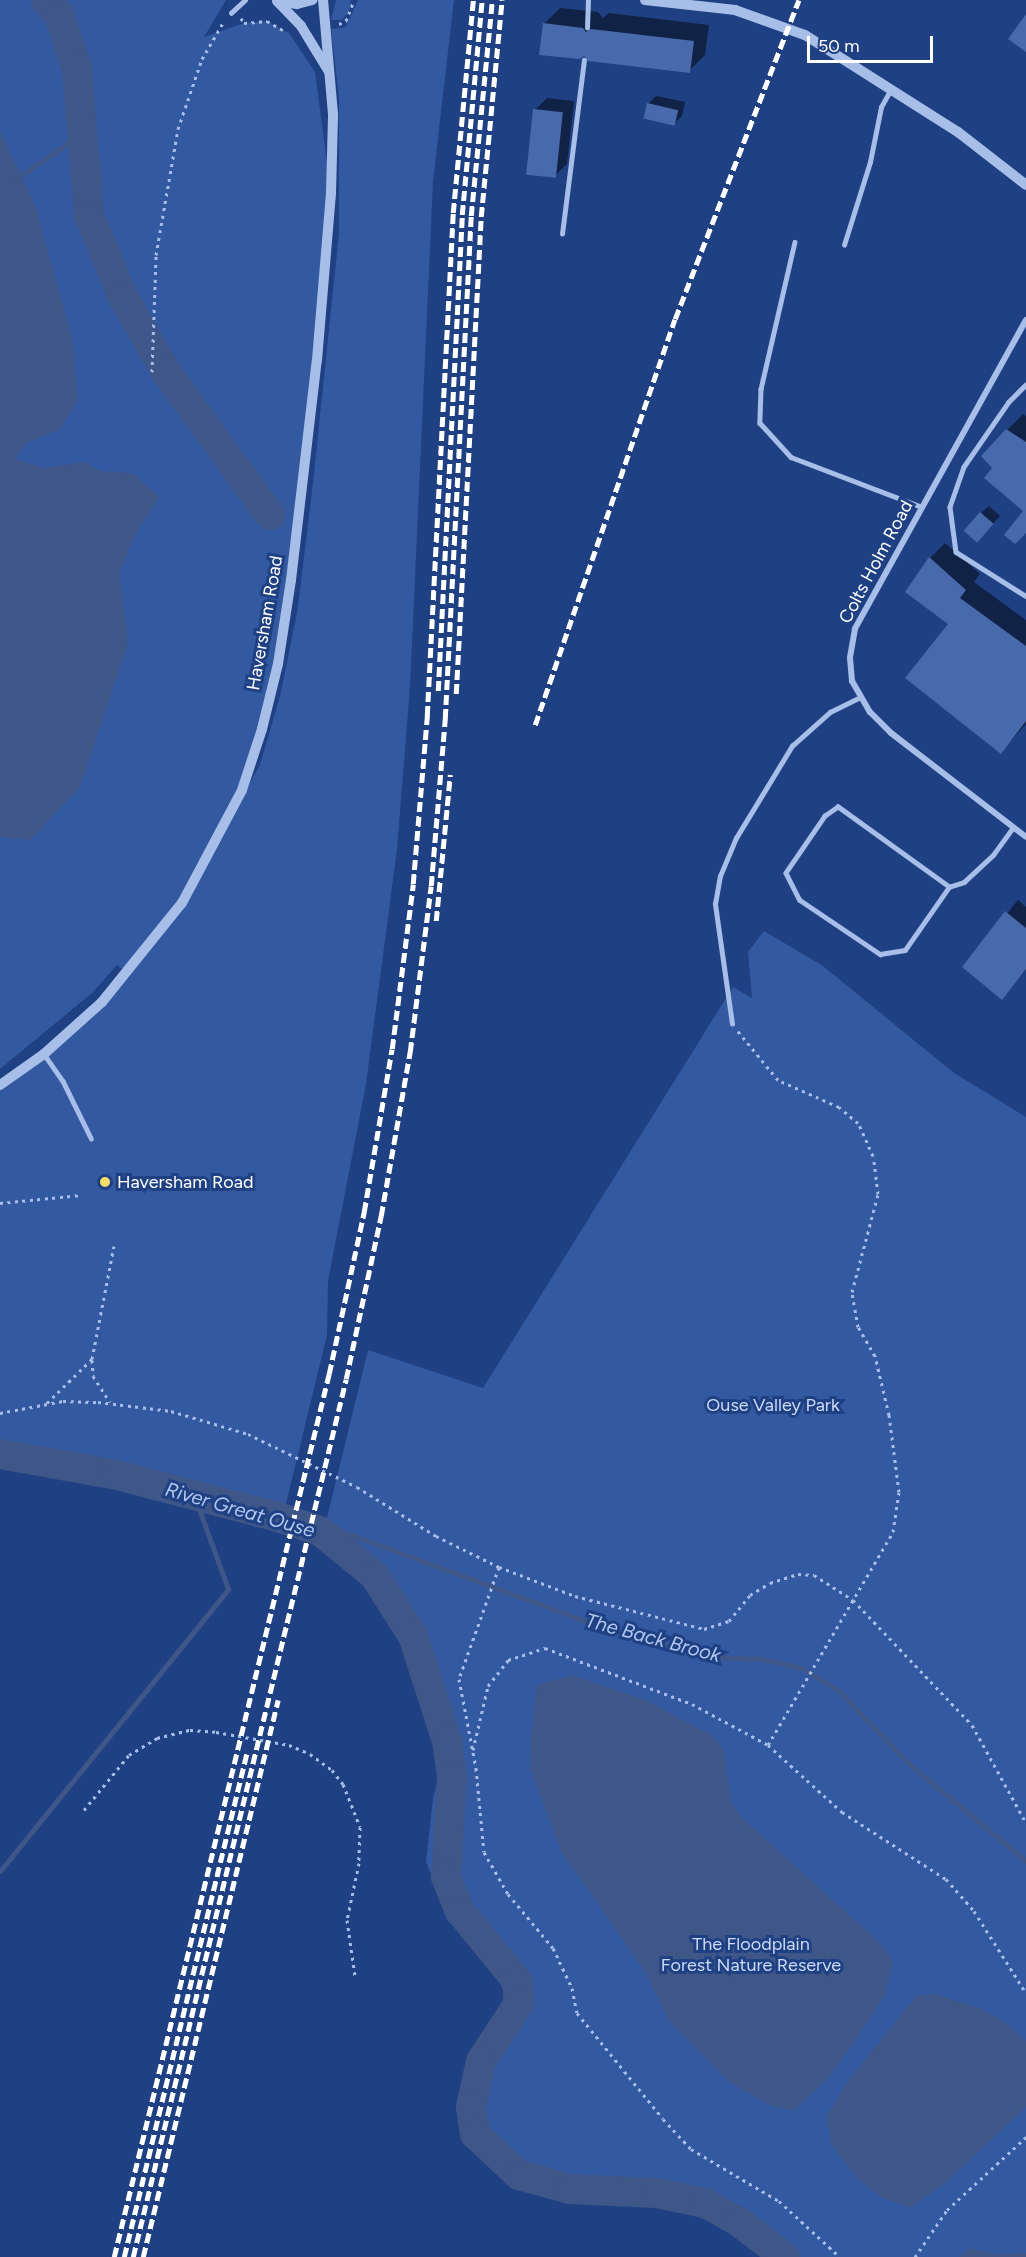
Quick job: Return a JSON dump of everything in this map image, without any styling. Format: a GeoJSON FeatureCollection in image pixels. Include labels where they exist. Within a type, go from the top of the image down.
{"type":"FeatureCollection","features":[{"type":"Feature","properties":{"kind":"street"},"geometry":{"type":"LineString","coordinates":[[276,1],[297,4],[312,0]]}},
{"type":"Feature","properties":{"kind":"street","name":"Haversham Road"},"geometry":{"type":"LineString","coordinates":[[0,1085],[44,1054],[102,1002],[182,903],[242,790],[262,729],[278,664],[289,591],[317,360],[333,175],[330,73],[323,0]]}},
{"type":"Feature","properties":{"kind":"street"},"geometry":{"type":"LineString","coordinates":[[645,0],[735,10],[805,35],[892,88],[958,132],[1026,185]]}},
{"type":"Feature","properties":{"kind":"street"},"geometry":{"type":"LineString","coordinates":[[276,1],[301,26],[330,73]]}},
{"type":"Feature","properties":{"kind":"street","name":"Colts Holm Road"},"geometry":{"type":"LineString","coordinates":[[1026,320],[855,628],[850,658],[852,681],[870,712],[891,733],[1026,837]]}},
{"type":"Feature","properties":{"kind":"lane"},"geometry":{"type":"LineString","coordinates":[[231,13],[245,0]]}},
{"type":"Feature","properties":{"kind":"lane"},"geometry":{"type":"LineString","coordinates":[[587,28],[588,0]]}},
{"type":"Feature","properties":{"kind":"lane"},"geometry":{"type":"LineString","coordinates":[[562,234],[584,60]]}},
{"type":"Feature","properties":{"kind":"lane"},"geometry":{"type":"LineString","coordinates":[[844,245],[870,162],[881,107],[892,88]]}},
{"type":"Feature","properties":{"kind":"lane"},"geometry":{"type":"LineString","coordinates":[[795,242],[761,389],[760,423],[791,456],[922,507]]}},
{"type":"Feature","properties":{"kind":"lane"},"geometry":{"type":"LineString","coordinates":[[1026,385],[1009,402],[964,467],[950,507],[956,552],[1026,596]]}},
{"type":"Feature","properties":{"kind":"lane"},"geometry":{"type":"LineString","coordinates":[[732,1024],[715,904],[720,876],[736,838],[792,746],[830,712],[861,697]]}},
{"type":"Feature","properties":{"kind":"lane"},"geometry":{"type":"LineString","coordinates":[[949,887],[838,807],[825,816],[786,873],[800,900],[880,954],[905,950],[949,887],[964,882],[1013,827]]}},
{"type":"Feature","properties":{"kind":"lane"},"geometry":{"type":"LineString","coordinates":[[44,1054],[63,1081],[91,1138]]}},
{"type":"Feature","properties":{"kind":"path"},"geometry":{"type":"LineString","coordinates":[[236,8],[244,23],[267,21],[289,33]]}},
{"type":"Feature","properties":{"kind":"path"},"geometry":{"type":"LineString","coordinates":[[152,372],[156,255],[178,129],[201,58],[214,32],[231,13]]}},
{"type":"Feature","properties":{"kind":"path"},"geometry":{"type":"LineString","coordinates":[[732,1024],[778,1080],[839,1107],[858,1123],[873,1156],[878,1194],[852,1292],[858,1327],[875,1356],[889,1415],[899,1492],[893,1532],[768,1745]]}},
{"type":"Feature","properties":{"kind":"path"},"geometry":{"type":"LineString","coordinates":[[0,1203],[81,1195]]}},
{"type":"Feature","properties":{"kind":"path"},"geometry":{"type":"LineString","coordinates":[[111,1403],[93,1376],[92,1359],[114,1246]]}},
{"type":"Feature","properties":{"kind":"path"},"geometry":{"type":"LineString","coordinates":[[45,1404],[92,1359]]}},
{"type":"Feature","properties":{"kind":"path"},"geometry":{"type":"LineString","coordinates":[[0,1413],[63,1401],[111,1403],[171,1411],[248,1434],[357,1487],[436,1536],[498,1569],[575,1596],[704,1629],[729,1621],[750,1595],[798,1575],[814,1575],[853,1600],[972,1725],[1026,1823]]}},
{"type":"Feature","properties":{"kind":"path"},"geometry":{"type":"LineString","coordinates":[[498,1569],[479,1614],[459,1679],[472,1752],[484,1852],[508,1894],[553,1948],[569,1980],[577,2013],[691,2149],[779,2201],[840,2257]]}},
{"type":"Feature","properties":{"kind":"path"},"geometry":{"type":"LineString","coordinates":[[472,1752],[488,1686],[508,1660],[545,1648],[692,1704],[768,1745],[842,1812],[946,1879],[974,1911],[1026,1994]]}},
{"type":"Feature","properties":{"kind":"path"},"geometry":{"type":"LineString","coordinates":[[84,1810],[129,1755],[157,1738],[190,1730],[216,1732],[289,1745],[310,1754],[332,1770],[343,1785],[360,1827],[359,1863],[347,1920],[354,1976]]}},
{"type":"Feature","properties":{"kind":"path"},"geometry":{"type":"LineString","coordinates":[[915,2257],[947,2210],[1026,2138]]}},
{"type":"Feature","properties":{"kind":"green space"},"geometry":{"type":"Polygon","coordinates":[[[0,0],[226,0],[204,37],[244,23],[267,21],[289,33],[315,72],[331,193],[278,664],[242,797],[260,765],[280,696],[297,613],[312,492],[339,233],[339,98],[331,29],[346,27],[358,0],[454,0],[433,181],[410,687],[397,849],[366,1084],[328,1281],[327,1335],[283,1516],[0,1447],[0,1085],[44,1054],[127,973],[117,965],[92,993],[0,1069],[0,0]]]}},
{"type":"Feature","properties":{"kind":"green space"},"geometry":{"type":"Polygon","coordinates":[[[336,0],[351,0],[349,11],[342,20],[331,20],[336,0]]]}},
{"type":"Feature","properties":{"kind":"green space"},"geometry":{"type":"Polygon","coordinates":[[[764,931],[823,966],[954,1073],[1026,1117],[1026,2257],[778,2257],[762,2246],[746,2224],[658,2185],[544,2180],[499,2164],[467,2121],[470,2059],[508,2001],[484,1948],[443,1903],[426,1862],[433,1798],[450,1735],[409,1614],[341,1530],[325,1526],[368,1350],[483,1388],[733,987],[752,998],[748,952],[764,931]]]}},
{"type":"Feature","properties":{"kind":"shaded area"},"geometry":{"type":"Polygon","coordinates":[[[0,131],[35,205],[72,338],[78,400],[60,429],[26,443],[15,459],[43,468],[85,462],[100,471],[133,473],[159,497],[134,536],[119,574],[128,643],[80,787],[30,840],[0,837],[0,131]]]}},
{"type":"Feature","properties":{"kind":"shaded area"},"geometry":{"type":"Polygon","coordinates":[[[572,1675],[645,1700],[712,1735],[723,1749],[731,1802],[741,1817],[879,1942],[893,1961],[885,1995],[854,2042],[827,2079],[794,2110],[771,2106],[729,2082],[669,2021],[646,1973],[561,1851],[530,1768],[531,1734],[537,1685],[572,1675]]]}},
{"type":"Feature","properties":{"kind":"shaded area"},"geometry":{"type":"Polygon","coordinates":[[[935,1994],[980,2008],[1006,2023],[1026,2041],[1026,2107],[944,2184],[911,2207],[882,2198],[857,2178],[831,2144],[827,2116],[847,2082],[916,1996],[935,1994]]]}},
{"type":"Feature","properties":{"kind":"shaded area"},"geometry":{"type":"Polygon","coordinates":[[[969,2248],[995,2254],[1026,2253],[1026,2257],[959,2257],[969,2248]]]}},
{"type":"Feature","properties":{"kind":"building"},"geometry":{"type":"Polygon","coordinates":[[[1026,14],[1026,52],[1008,39],[1026,14]]]}},
{"type":"Feature","properties":{"kind":"building"},"geometry":{"type":"Polygon","coordinates":[[[543,23],[583,28],[586,32],[591,29],[694,41],[690,73],[588,61],[584,56],[580,59],[539,55],[543,23]]]}},
{"type":"Feature","properties":{"kind":"building"},"geometry":{"type":"Polygon","coordinates":[[[647,103],[678,110],[675,126],[643,119],[647,103]]]}},
{"type":"Feature","properties":{"kind":"building"},"geometry":{"type":"Polygon","coordinates":[[[533,109],[563,112],[556,178],[526,175],[533,109]]]}},
{"type":"Feature","properties":{"kind":"building"},"geometry":{"type":"Polygon","coordinates":[[[1006,429],[1026,442],[1026,533],[1015,544],[1004,535],[1023,511],[984,478],[992,468],[981,456],[1006,429]]]}},
{"type":"Feature","properties":{"kind":"building"},"geometry":{"type":"Polygon","coordinates":[[[980,512],[994,524],[977,543],[964,531],[980,512]]]}},
{"type":"Feature","properties":{"kind":"building"},"geometry":{"type":"Polygon","coordinates":[[[929,557],[966,590],[960,598],[1026,646],[1026,721],[1001,754],[905,678],[948,624],[905,592],[929,557]]]}},
{"type":"Feature","properties":{"kind":"building"},"geometry":{"type":"Polygon","coordinates":[[[1005,911],[1026,928],[1026,969],[1002,1000],[962,967],[1005,911]]]}},
{"type":"Feature","properties":{"kind":"waterway"},"geometry":{"type":"LineString","coordinates":[[46,0],[59,15],[77,69],[89,215],[123,297],[166,372],[270,515]]}},
{"type":"Feature","properties":{"kind":"waterway"},"geometry":{"type":"LineString","coordinates":[[17,178],[80,135]]}},
{"type":"Feature","properties":{"kind":"waterway","name":"River Great Ouse"},"geometry":{"type":"LineString","coordinates":[[0,1454],[117,1475],[278,1517],[320,1531],[374,1575],[413,1636],[447,1741],[452,1777],[446,1877],[460,1911],[517,1981],[519,2003],[481,2061],[471,2107],[475,2134],[519,2175],[570,2189],[656,2193],[705,2203],[739,2222],[785,2257]]}},
{"type":"Feature","properties":{"kind":"waterway"},"geometry":{"type":"LineString","coordinates":[[0,1871],[228,1589],[194,1495]]}},
{"type":"Feature","properties":{"kind":"waterway","name":"The Back Brook"},"geometry":{"type":"LineString","coordinates":[[330,1527],[591,1623],[714,1657],[762,1659],[802,1668],[839,1691],[909,1764],[1026,1861]]}},
{"type":"Feature","properties":{"kind":"railway"},"geometry":{"type":"LineString","coordinates":[[114,2257],[329,1374],[364,1212],[392,1049],[413,884],[427,716],[453,213],[473,0]]}},
{"type":"Feature","properties":{"kind":"railway"},"geometry":{"type":"LineString","coordinates":[[438,691],[462,215],[482,0]]}},
{"type":"Feature","properties":{"kind":"railway"},"geometry":{"type":"LineString","coordinates":[[133,2257],[346,1379],[381,1216],[410,1052],[431,886],[445,719],[471,216],[492,0]]}},
{"type":"Feature","properties":{"kind":"railway"},"geometry":{"type":"LineString","coordinates":[[456,694],[481,217],[502,0]]}},
{"type":"Feature","properties":{"kind":"railway"},"geometry":{"type":"LineString","coordinates":[[535,725],[675,319],[799,0]]}},
{"type":"Feature","properties":{"kind":"railway"},"geometry":{"type":"LineString","coordinates":[[436,921],[450,775]]}},
{"type":"Feature","properties":{"kind":"railway"},"geometry":{"type":"LineString","coordinates":[[143,2257],[278,1700]]}},
{"type":"Feature","properties":{"kind":"railway"},"geometry":{"type":"LineString","coordinates":[[124,2257],[247,1752]]}},
{"type":"Feature","properties":{"kind":"place","name":"Haversham Road"},"geometry":{"type":"Point","coordinates":[105,1182]}},
{"type":"Feature","properties":{"kind":"park label","name":"Ouse Valley Park"},"geometry":{"type":"Point","coordinates":[773,1405]}},
{"type":"Feature","properties":{"kind":"park label","name":"The Floodplain Forest Nature Reserve"},"geometry":{"type":"Point","coordinates":[751,1955]}}]}
